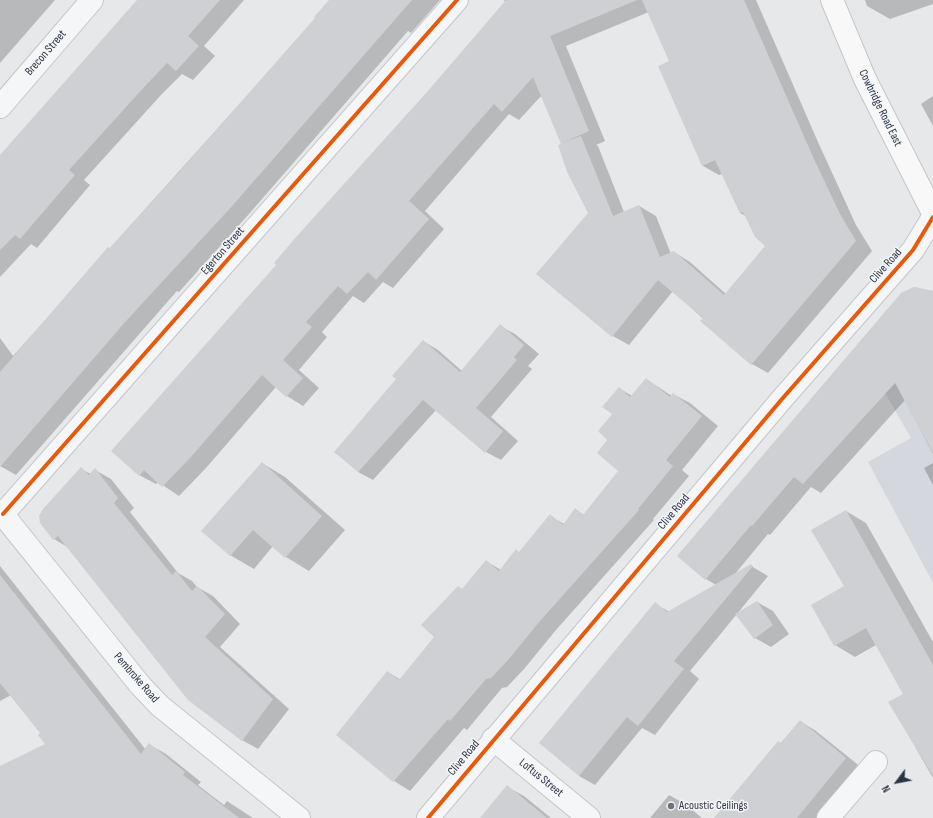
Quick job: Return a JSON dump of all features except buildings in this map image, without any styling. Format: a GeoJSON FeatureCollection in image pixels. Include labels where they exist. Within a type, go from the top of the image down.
{"type":"FeatureCollection","features":[{"type":"Feature","properties":{"kind":"street","name":"Brecon Street"},"geometry":{"type":"LineString","coordinates":[[0,107],[92,0]]}},
{"type":"Feature","properties":{"kind":"street","name":"Egerton Street"},"geometry":{"type":"LineString","coordinates":[[1,513],[457,0]]}},
{"type":"Feature","properties":{"kind":"street","name":"Cowbridge Road East"},"geometry":{"type":"LineString","coordinates":[[832,0],[865,79],[933,213]]}},
{"type":"Feature","properties":{"kind":"street","name":"Clive Road"},"geometry":{"type":"LineString","coordinates":[[428,818],[493,739],[782,399],[913,250],[933,217]]}},
{"type":"Feature","properties":{"kind":"street","name":"Pembroke Road"},"geometry":{"type":"LineString","coordinates":[[1,513],[140,685],[160,706],[299,818]]}},
{"type":"Feature","properties":{"kind":"street","name":"Loftus Street"},"geometry":{"type":"LineString","coordinates":[[493,739],[589,818]]}},
{"type":"Feature","properties":{"kind":"street"},"geometry":{"type":"LineString","coordinates":[[828,818],[876,762]]}},
{"type":"Feature","properties":{"kind":"shaded area"},"geometry":{"type":"Polygon","coordinates":[[[914,287],[933,291],[933,583],[868,462],[911,438],[877,379],[901,293],[914,287]]]}},
{"type":"Feature","properties":{"kind":"cycle path"},"geometry":{"type":"LineString","coordinates":[[3,514],[457,0]]}},
{"type":"Feature","properties":{"kind":"cycle path"},"geometry":{"type":"LineString","coordinates":[[428,818],[782,399],[913,250],[933,217]]}},
{"type":"Feature","properties":{"kind":"place","name":"Acoustic Ceilings"},"geometry":{"type":"Point","coordinates":[671,806]}}]}
